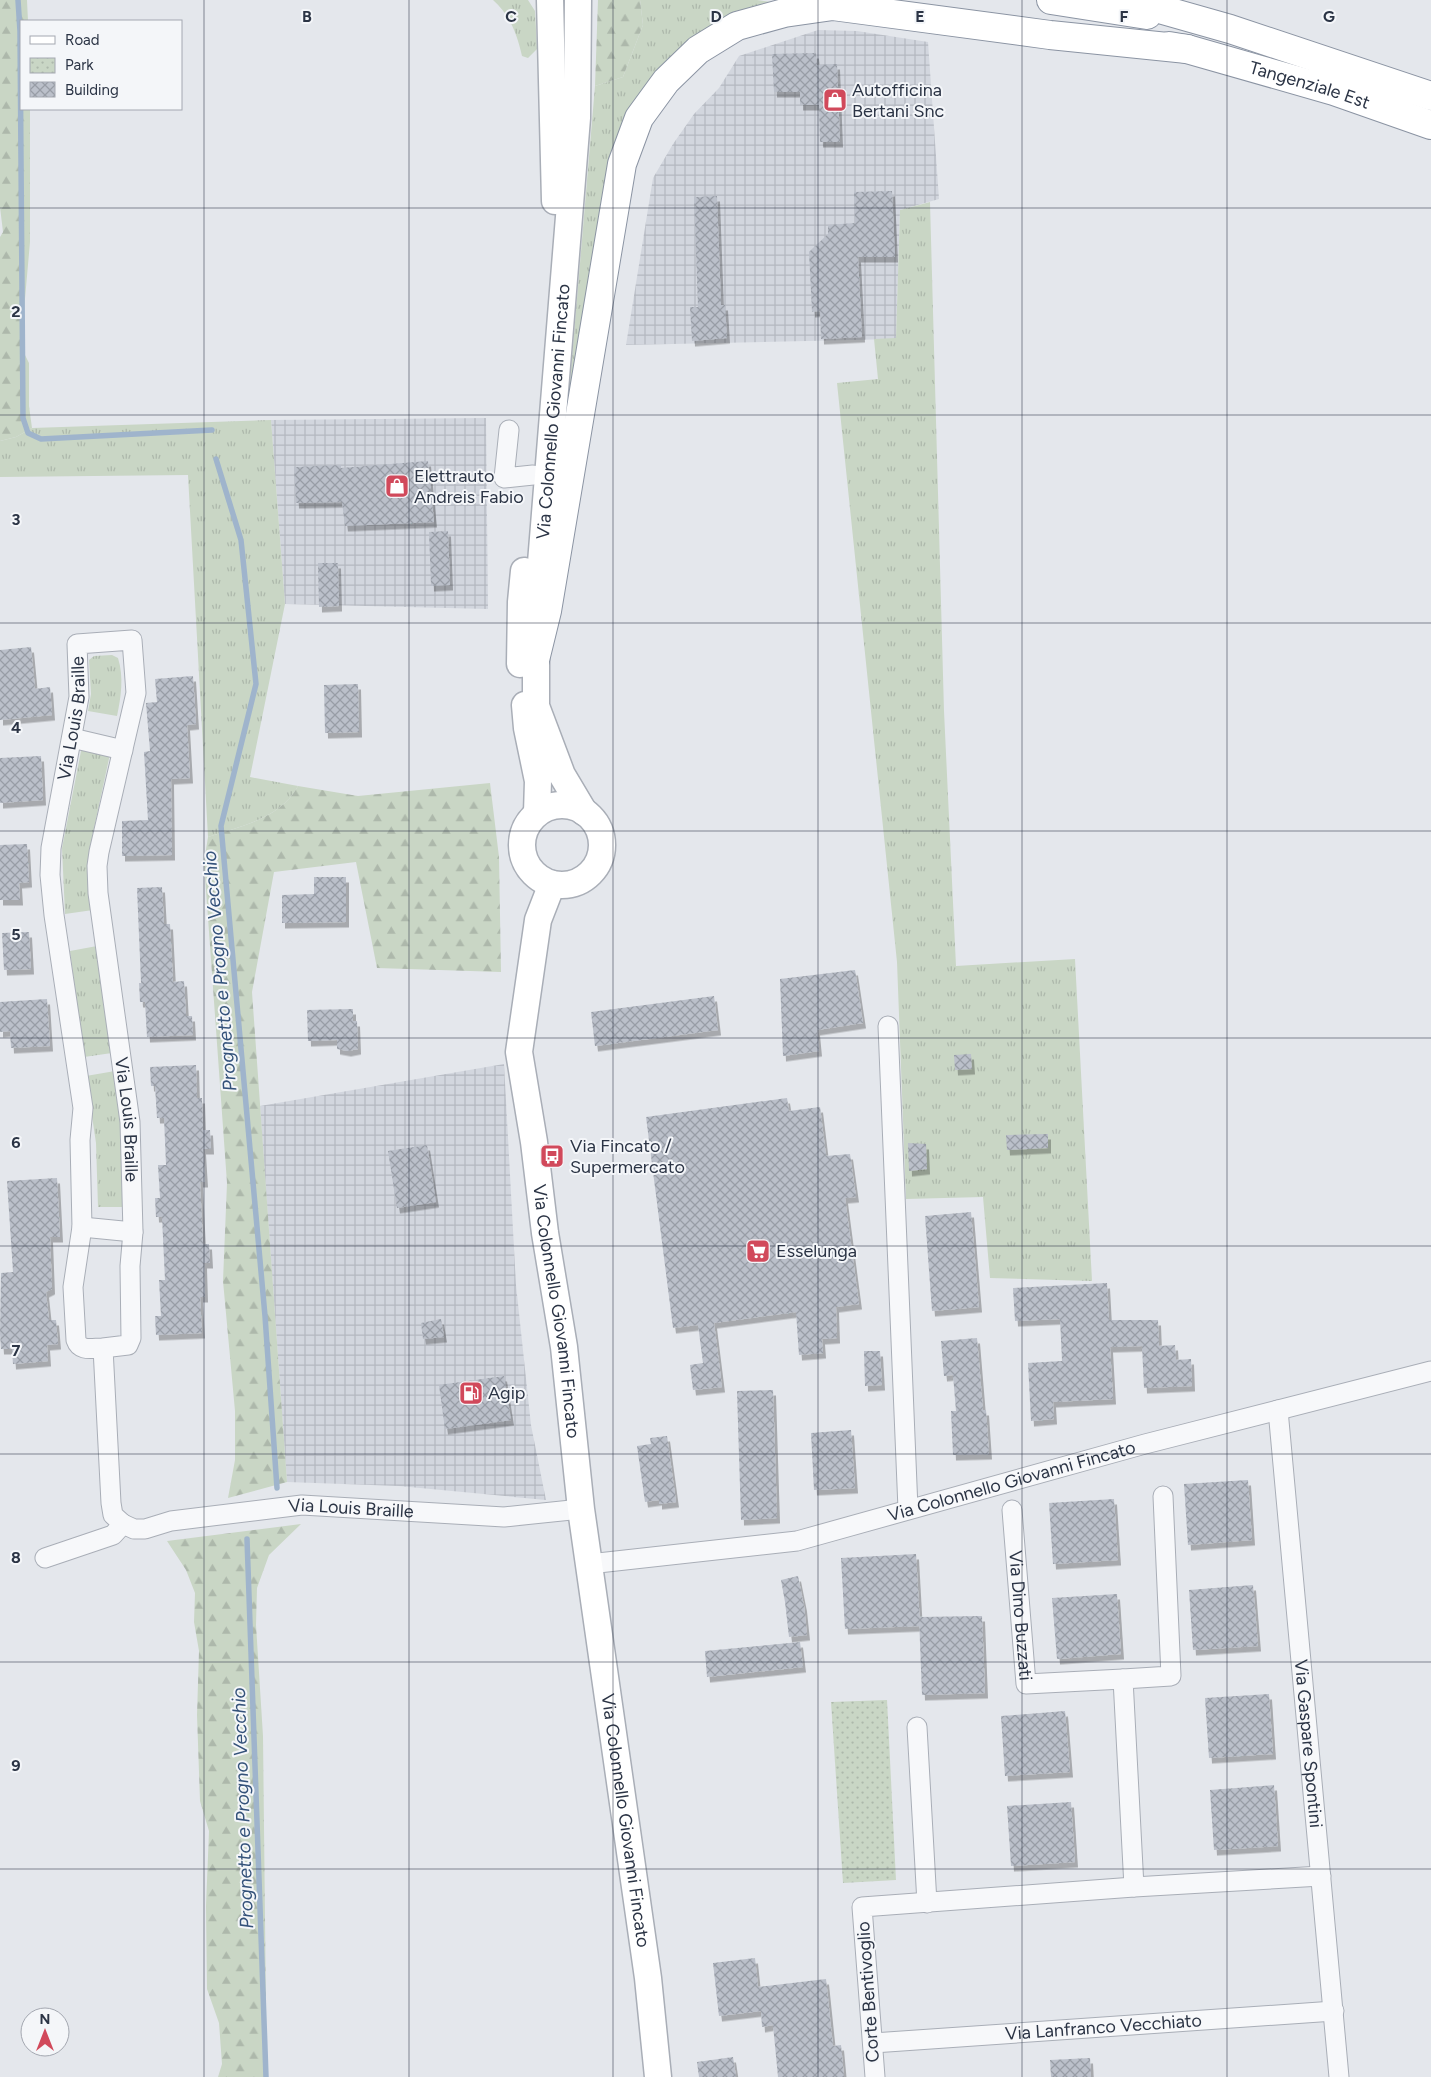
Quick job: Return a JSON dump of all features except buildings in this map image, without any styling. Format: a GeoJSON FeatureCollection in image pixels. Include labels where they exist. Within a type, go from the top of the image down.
{"type":"FeatureCollection","features":[{"type":"Feature","properties":{"kind":"highway"},"geometry":{"type":"LineString","coordinates":[[897,0],[1186,48]]}},
{"type":"Feature","properties":{"kind":"highway"},"geometry":{"type":"LineString","coordinates":[[1051,0],[1230,28]]}},
{"type":"Feature","properties":{"kind":"highway"},"geometry":{"type":"LineString","coordinates":[[1128,0],[1230,28]]}},
{"type":"Feature","properties":{"kind":"highway"},"geometry":{"type":"LineString","coordinates":[[535,660],[547,610],[622,164],[639,118],[666,81],[698,50],[737,26],[784,13],[833,6],[1050,35],[1186,48]]}},
{"type":"Feature","properties":{"kind":"highway","name":"Tangenziale Est"},"geometry":{"type":"LineString","coordinates":[[1230,28],[1431,96]]}},
{"type":"Feature","properties":{"kind":"highway","name":"Tangenziale Est"},"geometry":{"type":"LineString","coordinates":[[1186,48],[1334,91],[1431,125]]}},
{"type":"Feature","properties":{"kind":"main road","name":"Via Colonnello Giovanni Fincato"},"geometry":{"type":"LineString","coordinates":[[537,814],[538,781],[527,728],[520,659],[521,602],[555,207],[550,0]]}},
{"type":"Feature","properties":{"kind":"main road","name":"Via Colonnello Giovanni Fincato"},"geometry":{"type":"LineString","coordinates":[[578,0],[577,118],[537,608],[536,706],[562,775],[584,812],[593,820],[599,830],[602,846],[599,861],[587,876],[575,883],[564,885],[552,884],[538,920],[518,1052],[534,1142],[545,1233],[564,1347],[588,1564],[648,1978],[658,2077]]}},
{"type":"Feature","properties":{"kind":"main road"},"geometry":{"type":"LineString","coordinates":[[552,884],[540,879],[531,871],[523,855],[522,837],[525,828],[544,809],[560,805],[576,808],[584,812]]}},
{"type":"Feature","properties":{"kind":"street"},"geometry":{"type":"LineString","coordinates":[[509,430],[504,478],[533,475]]}},
{"type":"Feature","properties":{"kind":"street","name":"Via Louis Braille"},"geometry":{"type":"LineString","coordinates":[[132,640],[136,693],[122,750],[97,866],[104,937],[130,1122],[133,1232],[130,1266],[130,1342],[124,1347],[84,1349],[78,1345],[76,1340],[73,1287],[82,1227],[80,1140],[83,1108],[54,915],[50,875],[51,848],[79,697],[77,644],[132,640]]}},
{"type":"Feature","properties":{"kind":"street"},"geometry":{"type":"LineString","coordinates":[[72,738],[122,750]]}},
{"type":"Feature","properties":{"kind":"street"},"geometry":{"type":"LineString","coordinates":[[888,1026],[908,1509]]}},
{"type":"Feature","properties":{"kind":"street"},"geometry":{"type":"LineString","coordinates":[[82,1227],[133,1232]]}},
{"type":"Feature","properties":{"kind":"street"},"geometry":{"type":"LineString","coordinates":[[45,1558],[113,1535],[122,1524],[113,1515],[111,1504],[103,1348]]}},
{"type":"Feature","properties":{"kind":"street","name":"Via Colonnello Giovanni Fincato"},"geometry":{"type":"LineString","coordinates":[[588,1564],[797,1541],[1117,1452],[1431,1371]]}},
{"type":"Feature","properties":{"kind":"street","name":"Via Gaspare Spontini"},"geometry":{"type":"LineString","coordinates":[[1278,1410],[1339,2077]]}},
{"type":"Feature","properties":{"kind":"street","name":"Via Dino Buzzati"},"geometry":{"type":"LineString","coordinates":[[1012,1510],[1026,1684],[1171,1676],[1163,1496]]}},
{"type":"Feature","properties":{"kind":"street","name":"Via Louis Braille"},"geometry":{"type":"LineString","coordinates":[[122,1524],[134,1529],[145,1529],[171,1521],[302,1505],[504,1517],[581,1509]]}},
{"type":"Feature","properties":{"kind":"street"},"geometry":{"type":"LineString","coordinates":[[1123,1679],[1134,1887]]}},
{"type":"Feature","properties":{"kind":"street"},"geometry":{"type":"LineString","coordinates":[[917,1727],[927,1903],[1134,1887],[1321,1876]]}},
{"type":"Feature","properties":{"kind":"street","name":"Corte Bentivoglio"},"geometry":{"type":"LineString","coordinates":[[874,2077],[862,1907],[927,1903]]}},
{"type":"Feature","properties":{"kind":"street","name":"Via Lanfranco Vecchiato"},"geometry":{"type":"LineString","coordinates":[[873,2043],[1334,2012]]}},
{"type":"Feature","properties":{"kind":"shaded area"},"geometry":{"type":"Polygon","coordinates":[[[818,30],[857,31],[928,42],[939,199],[900,210],[896,339],[626,345],[653,178],[673,144],[694,114],[719,88],[739,56],[818,30]]]}},
{"type":"Feature","properties":{"kind":"shaded area"},"geometry":{"type":"Polygon","coordinates":[[[486,418],[488,609],[285,604],[271,420],[486,418]]]}},
{"type":"Feature","properties":{"kind":"shaded area"},"geometry":{"type":"Polygon","coordinates":[[[504,1064],[516,1285],[531,1425],[546,1500],[399,1486],[287,1482],[260,1106],[504,1064]]]}},
{"type":"Feature","properties":{"kind":"green space"},"geometry":{"type":"Polygon","coordinates":[[[0,0],[27,0],[28,20],[20,20],[20,110],[30,110],[30,242],[22,333],[24,353],[29,363],[29,406],[32,428],[16,437],[0,441],[0,237],[3,232],[0,207],[0,0]]]}},
{"type":"Feature","properties":{"kind":"green space"},"geometry":{"type":"Polygon","coordinates":[[[493,0],[528,0],[535,11],[537,49],[528,58],[522,56],[512,25],[493,0]]]}},
{"type":"Feature","properties":{"kind":"green space"},"geometry":{"type":"Polygon","coordinates":[[[598,0],[640,0],[643,25],[623,77],[595,86],[598,0]]]}},
{"type":"Feature","properties":{"kind":"green space"},"geometry":{"type":"Polygon","coordinates":[[[640,0],[757,0],[794,5],[773,8],[638,111],[566,429],[595,86],[623,77],[643,25],[640,0]]]}},
{"type":"Feature","properties":{"kind":"green space"},"geometry":{"type":"Polygon","coordinates":[[[930,202],[944,711],[956,966],[1075,959],[1092,1281],[990,1278],[983,1197],[906,1199],[897,962],[837,383],[878,379],[874,339],[896,338],[900,210],[930,202]]]}},
{"type":"Feature","properties":{"kind":"green space"},"geometry":{"type":"Polygon","coordinates":[[[271,420],[285,604],[250,777],[298,786],[281,806],[270,814],[246,825],[208,837],[188,475],[0,477],[0,441],[16,437],[32,428],[271,420]]]}},
{"type":"Feature","properties":{"kind":"green space"},"geometry":{"type":"Polygon","coordinates":[[[112,655],[118,658],[121,672],[121,694],[117,716],[88,711],[91,694],[89,660],[94,656],[112,655]]]}},
{"type":"Feature","properties":{"kind":"green space"},"geometry":{"type":"Polygon","coordinates":[[[82,746],[110,754],[90,847],[93,910],[65,914],[62,848],[82,746]]]}},
{"type":"Feature","properties":{"kind":"green space"},"geometry":{"type":"Polygon","coordinates":[[[490,783],[499,857],[501,972],[377,968],[356,862],[274,872],[252,992],[287,1482],[228,1498],[235,1460],[235,1411],[223,1281],[227,1183],[204,862],[208,837],[246,825],[270,814],[290,797],[298,786],[358,796],[490,783]]]}},
{"type":"Feature","properties":{"kind":"green space"},"geometry":{"type":"Polygon","coordinates":[[[97,946],[112,1053],[84,1057],[70,951],[97,946]]]}},
{"type":"Feature","properties":{"kind":"green space"},"geometry":{"type":"Polygon","coordinates":[[[115,1071],[125,1137],[123,1207],[98,1207],[96,1143],[86,1076],[115,1071]]]}},
{"type":"Feature","properties":{"kind":"green space"},"geometry":{"type":"Polygon","coordinates":[[[301,1524],[269,1555],[257,1588],[256,1625],[263,1736],[265,2077],[218,2077],[222,2064],[219,2023],[207,1989],[206,1906],[209,1831],[200,1801],[197,1715],[199,1651],[194,1622],[195,1593],[186,1570],[167,1541],[301,1524]]]}},
{"type":"Feature","properties":{"kind":"green space"},"geometry":{"type":"Polygon","coordinates":[[[887,1700],[896,1880],[843,1883],[831,1702],[887,1700]]]}},
{"type":"Feature","properties":{"kind":"waterway","name":"Prognetto e Progno Vecchio"},"geometry":{"type":"LineString","coordinates":[[18,0],[20,31]]}},
{"type":"Feature","properties":{"kind":"waterway","name":"Prognetto e Progno Vecchio"},"geometry":{"type":"LineString","coordinates":[[21,110],[23,418],[28,433],[41,439],[212,430]]}},
{"type":"Feature","properties":{"kind":"waterway","name":"Prognetto e Progno Vecchio"},"geometry":{"type":"LineString","coordinates":[[216,459],[241,540],[256,684],[221,826],[265,1316],[277,1488]]}},
{"type":"Feature","properties":{"kind":"waterway","name":"Prognetto e Progno Vecchio"},"geometry":{"type":"LineString","coordinates":[[247,1539],[266,2077]]}},
{"type":"Feature","properties":{"kind":"place","name":"Autofficina Bertani Snc"},"geometry":{"type":"Point","coordinates":[835,100]}},
{"type":"Feature","properties":{"kind":"place","name":"Elettrauto Andreis Fabio"},"geometry":{"type":"Point","coordinates":[397,486]}},
{"type":"Feature","properties":{"kind":"place","name":"Via Fincato / Supermercato"},"geometry":{"type":"Point","coordinates":[552,1156]}},
{"type":"Feature","properties":{"kind":"place","name":"Esselunga"},"geometry":{"type":"Point","coordinates":[758,1251]}},
{"type":"Feature","properties":{"kind":"place","name":"Agip"},"geometry":{"type":"Point","coordinates":[471,1393]}}]}
